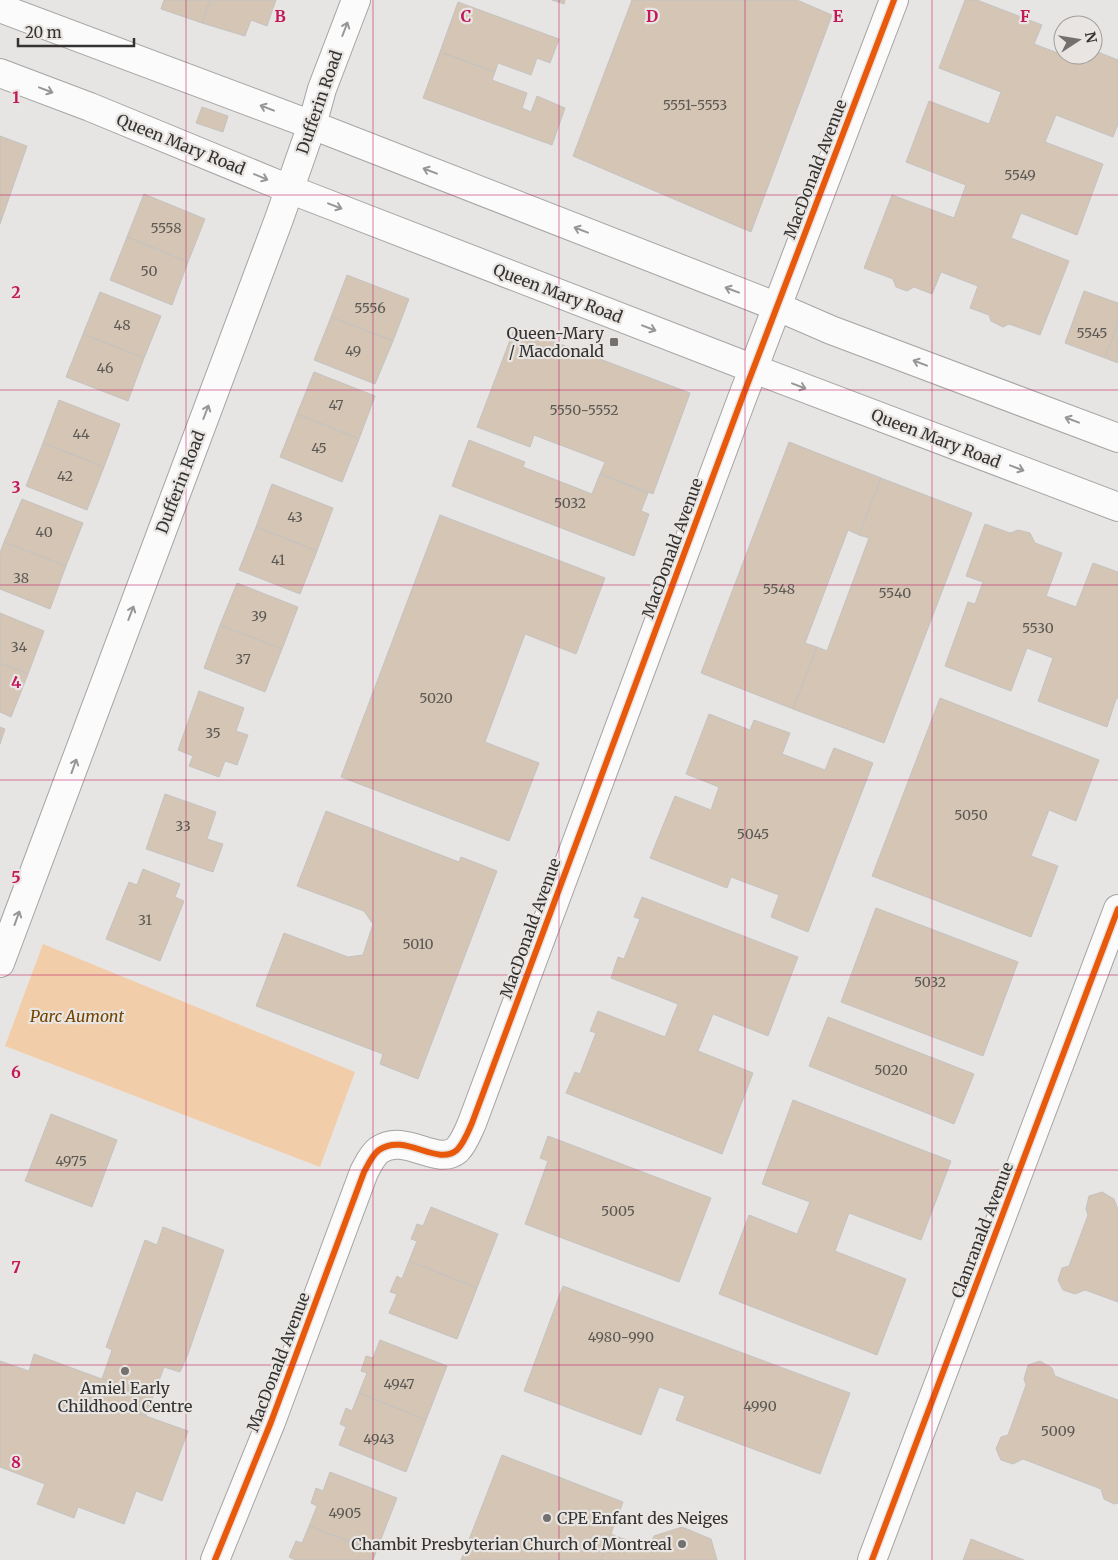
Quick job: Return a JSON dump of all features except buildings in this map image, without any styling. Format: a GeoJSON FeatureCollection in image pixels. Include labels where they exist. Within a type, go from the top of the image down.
{"type":"FeatureCollection","features":[{"type":"Feature","properties":{"kind":"street","name":"Dufferin Road"},"geometry":{"type":"LineString","coordinates":[[0,964],[289,189],[312,125],[322,89],[356,0]]}},
{"type":"Feature","properties":{"kind":"street","name":"MacDonald Avenue"},"geometry":{"type":"LineString","coordinates":[[215,1560],[271,1422],[364,1172],[380,1149],[405,1145],[440,1155],[450,1154],[457,1150],[466,1135],[894,0]]}},
{"type":"Feature","properties":{"kind":"street"},"geometry":{"type":"LineString","coordinates":[[0,8],[312,125],[778,307],[831,330],[1118,438]]}},
{"type":"Feature","properties":{"kind":"street","name":"Queen Mary Road"},"geometry":{"type":"LineString","coordinates":[[0,73],[90,107],[289,189],[754,369],[1118,507]]}},
{"type":"Feature","properties":{"kind":"street","name":"Clanranald Avenue"},"geometry":{"type":"LineString","coordinates":[[872,1560],[1118,909]]}},
{"type":"Feature","properties":{"kind":"green space","name":"Parc Aumont"},"geometry":{"type":"Polygon","coordinates":[[[43,944],[355,1072],[320,1167],[5,1046],[43,944]]]}},
{"type":"Feature","properties":{"kind":"cycle path"},"geometry":{"type":"LineString","coordinates":[[215,1560],[271,1422],[370,1160],[379,1150],[399,1145],[440,1155],[449,1154],[457,1150],[469,1130],[741,401],[894,0]]}},
{"type":"Feature","properties":{"kind":"cycle path"},"geometry":{"type":"LineString","coordinates":[[872,1560],[1118,909]]}},
{"type":"Feature","properties":{"kind":"place","name":"Queen-Mary / Macdonald"},"geometry":{"type":"Point","coordinates":[614,342]}},
{"type":"Feature","properties":{"kind":"place","name":"Amiel Early Childhood Centre"},"geometry":{"type":"Point","coordinates":[125,1371]}},
{"type":"Feature","properties":{"kind":"place","name":"CPE Enfant des Neiges"},"geometry":{"type":"Point","coordinates":[547,1518]}},
{"type":"Feature","properties":{"kind":"place","name":"Chambit Presbyterian Church of Montreal"},"geometry":{"type":"Point","coordinates":[682,1544]}}]}
